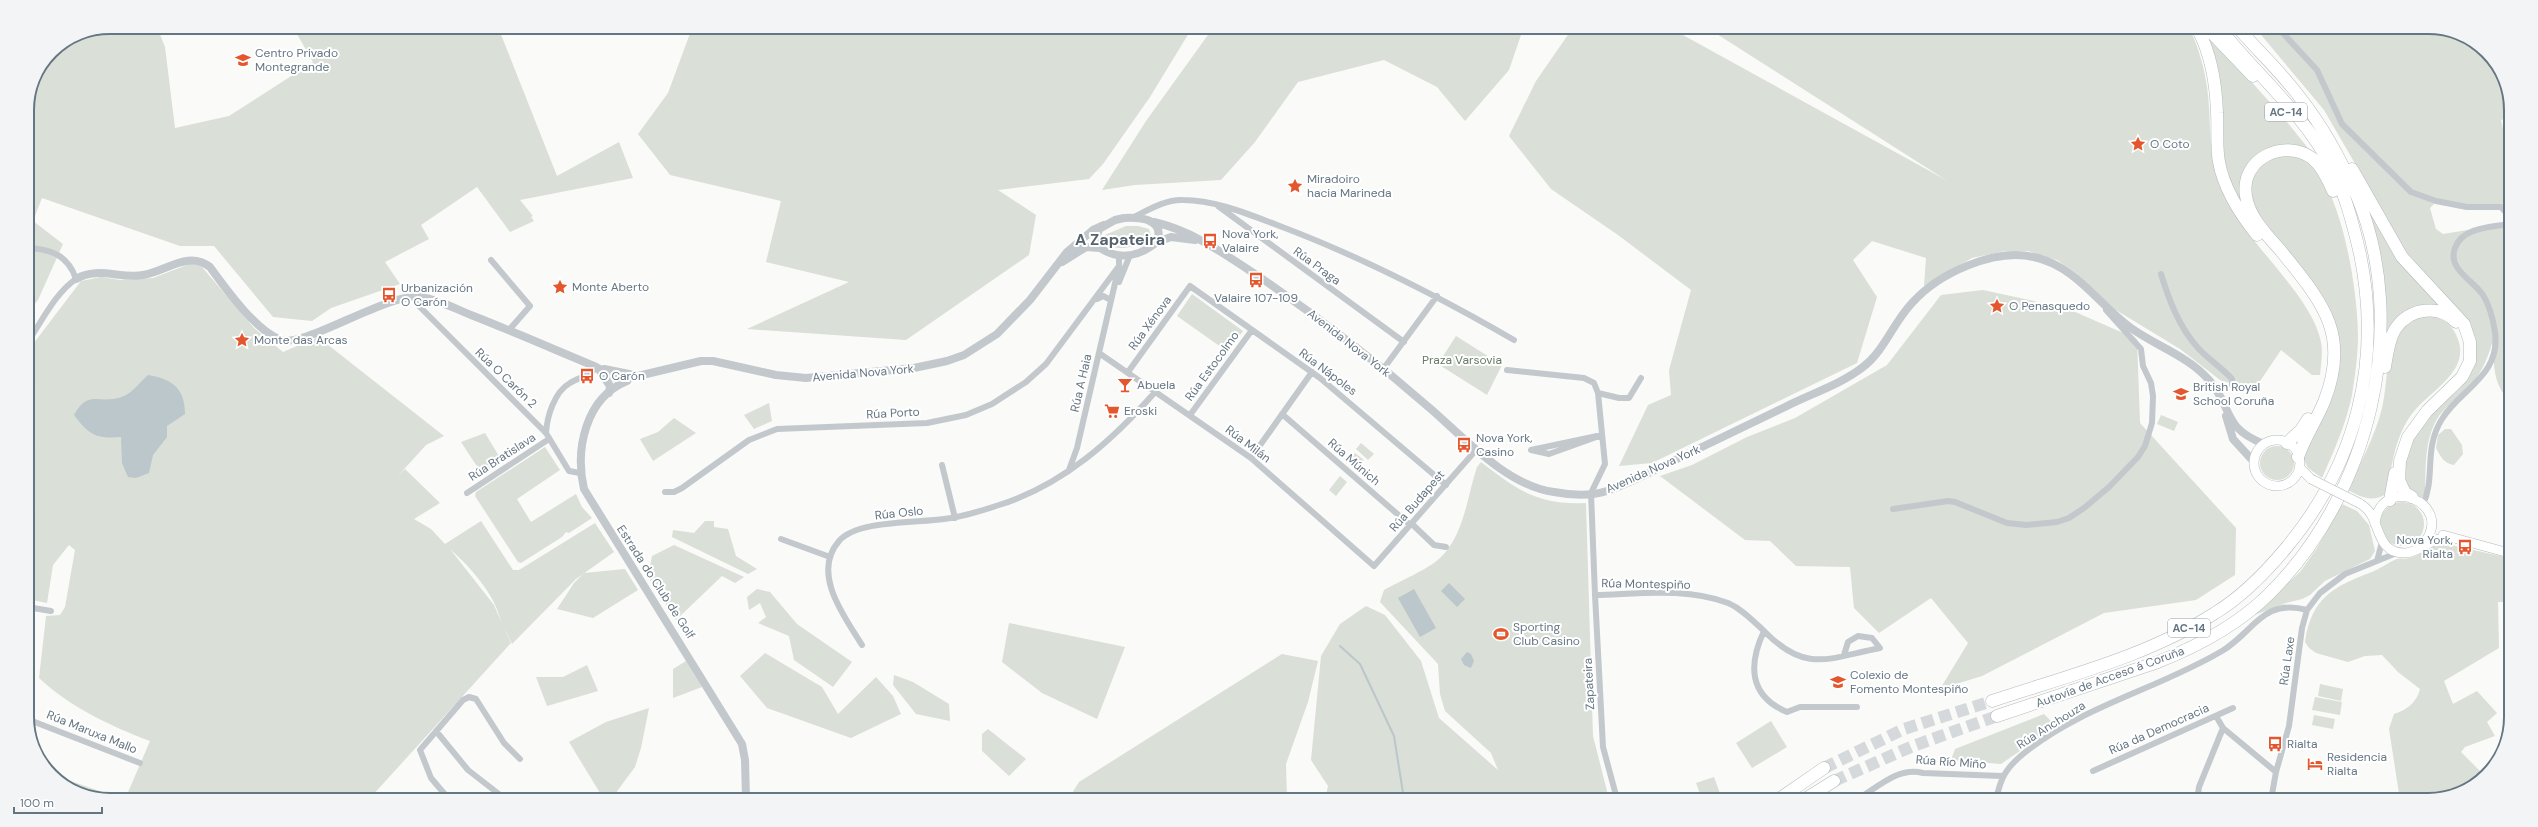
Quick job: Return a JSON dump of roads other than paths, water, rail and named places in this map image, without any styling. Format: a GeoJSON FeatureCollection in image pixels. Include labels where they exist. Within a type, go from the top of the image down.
{"type":"FeatureCollection","features":[{"type":"Feature","properties":{"kind":"highway"},"geometry":{"type":"LineString","coordinates":[[2199,34],[2212,68],[2217,112],[2219,162],[2226,186],[2253,230],[2312,302],[2326,336],[2326,367],[2317,400],[2301,430],[2287,443]]}},
{"type":"Feature","properties":{"kind":"highway","name":"Autovía de Acceso á Coruña"},"geometry":{"type":"LineString","coordinates":[[2213,34],[2292,118],[2313,146],[2341,200],[2347,206]]}},
{"type":"Feature","properties":{"kind":"highway","name":"Autovía de Acceso á Coruña"},"geometry":{"type":"LineString","coordinates":[[1992,700],[2144,650],[2195,626],[2241,594],[2270,568],[2305,526],[2321,499],[2353,428],[2364,385],[2368,356],[2368,301],[2357,242],[2347,206],[2330,166],[2309,132],[2292,109],[2224,34]]}},
{"type":"Feature","properties":{"kind":"highway","name":"Autovía de Acceso á Coruña"},"geometry":{"type":"LineString","coordinates":[[1997,716],[2180,653],[2227,628],[2269,595],[2302,556],[2335,503],[2357,455],[2369,418],[2378,370],[2380,321],[2379,288],[2372,246],[2357,198],[2331,143],[2302,99],[2244,34]]}},
{"type":"Feature","properties":{"kind":"highway"},"geometry":{"type":"LineString","coordinates":[[2302,99],[2317,111],[2330,130],[2402,257],[2426,285],[2456,314],[2468,332],[2471,353],[2467,369],[2456,383],[2416,423],[2403,450],[2399,480],[2405,493],[2412,497]]}},
{"type":"Feature","properties":{"kind":"highway"},"geometry":{"type":"LineString","coordinates":[[2299,462],[2329,387],[2335,359],[2334,335],[2321,302],[2254,217],[2246,196],[2248,174],[2258,161],[2277,150],[2300,152],[2312,159],[2328,179],[2347,227],[2357,242]]}},
{"type":"Feature","properties":{"kind":"highway"},"geometry":{"type":"LineString","coordinates":[[2357,455],[2364,444],[2375,416],[2386,361],[2396,328],[2402,321],[2420,311],[2429,310],[2447,315],[2457,324],[2464,335],[2465,361],[2458,375],[2419,413],[2405,432],[2398,452],[2394,485],[2387,502]]}},
{"type":"Feature","properties":{"kind":"highway"},"geometry":{"type":"LineString","coordinates":[[1788,793],[1824,768]]}},
{"type":"Feature","properties":{"kind":"highway"},"geometry":{"type":"LineString","coordinates":[[1815,793],[1834,781]]}},
{"type":"Feature","properties":{"kind":"main road"},"geometry":{"type":"LineString","coordinates":[[2311,478],[2292,480],[2278,486],[2266,483],[2257,474],[2254,462],[2259,449],[2264,444],[2275,440],[2287,443],[2311,478],[2359,502],[2371,515],[2382,542],[2399,552],[2412,551],[2439,538],[2449,538],[2504,552]]}},
{"type":"Feature","properties":{"kind":"main road"},"geometry":{"type":"LineString","coordinates":[[2292,480],[2299,462]]}},
{"type":"Feature","properties":{"kind":"main road"},"geometry":{"type":"LineString","coordinates":[[2375,526],[2379,510],[2387,502],[2397,497],[2412,497],[2423,504],[2428,510],[2432,525],[2428,539],[2423,545]]}},
{"type":"Feature","properties":{"kind":"main road"},"geometry":{"type":"LineString","coordinates":[[2359,502],[2387,502]]}},
{"type":"Feature","properties":{"kind":"main road"},"geometry":{"type":"LineString","coordinates":[[2432,525],[2449,538]]}},
{"type":"Feature","properties":{"kind":"street"},"geometry":{"type":"LineString","coordinates":[[2284,34],[2316,70],[2342,124],[2411,192],[2436,201],[2466,207],[2501,207],[2504,210]]}},
{"type":"Feature","properties":{"kind":"street"},"geometry":{"type":"LineString","coordinates":[[1132,218],[1154,207],[1182,200],[1200,201],[1240,211],[1328,244],[1437,296],[1514,340]]}},
{"type":"Feature","properties":{"kind":"street","name":"Rúa Praga"},"geometry":{"type":"LineString","coordinates":[[1218,206],[1404,342]]}},
{"type":"Feature","properties":{"kind":"street"},"geometry":{"type":"LineString","coordinates":[[1151,221],[1132,218],[1115,220],[1104,225],[1097,236],[1100,248],[1119,256],[1130,255],[1147,250],[1157,242],[1159,230],[1151,221],[1150,212],[1154,207]]}},
{"type":"Feature","properties":{"kind":"street","name":"Avenida Nova York"},"geometry":{"type":"LineString","coordinates":[[1151,221],[1183,231],[1211,246],[1297,303],[1384,368],[1476,450],[1498,466],[1531,486],[1549,492],[1605,492],[1639,478],[1846,378],[1875,357],[1915,300],[1931,287],[1971,264],[1987,259],[2017,255],[2040,259],[2064,269],[2077,278],[2141,349],[2143,366],[2151,383],[2153,396],[2149,434],[2138,457],[2109,487],[2084,508],[2063,520],[2026,525],[1994,520],[1948,500],[1893,509]]}},
{"type":"Feature","properties":{"kind":"street","name":"Avenida Nova York"},"geometry":{"type":"LineString","coordinates":[[597,367],[639,376],[701,361],[713,361],[776,375],[806,378],[914,368],[947,361],[964,355],[997,334],[1030,300],[1077,242],[1093,230],[1104,225]]}},
{"type":"Feature","properties":{"kind":"street"},"geometry":{"type":"LineString","coordinates":[[2423,504],[2428,493],[2430,448],[2433,436],[2450,407],[2483,376],[2490,362],[2496,335],[2489,306],[2482,294],[2458,269],[2454,250],[2457,242],[2470,232],[2504,225]]}},
{"type":"Feature","properties":{"kind":"street","name":"Avenida Nova York"},"geometry":{"type":"LineString","coordinates":[[1157,242],[1171,238],[1188,238],[1211,246]]}},
{"type":"Feature","properties":{"kind":"street","name":"Avenida Nova York"},"geometry":{"type":"LineString","coordinates":[[1054,269],[1086,247],[1100,248]]}},
{"type":"Feature","properties":{"kind":"street"},"geometry":{"type":"LineString","coordinates":[[34,248],[46,249],[62,258],[76,279],[69,284],[34,334]]}},
{"type":"Feature","properties":{"kind":"street","name":"Rúa A Haia"},"geometry":{"type":"LineString","coordinates":[[1069,470],[1077,448],[1111,300],[1130,255]]}},
{"type":"Feature","properties":{"kind":"street","name":"Rúa A Haia"},"geometry":{"type":"LineString","coordinates":[[1117,283],[1119,256]]}},
{"type":"Feature","properties":{"kind":"street","name":"Avenida Nova York"},"geometry":{"type":"LineString","coordinates":[[76,279],[83,274],[95,272],[137,276],[156,273],[192,259],[201,260],[210,267],[262,328],[284,341],[297,339],[368,311],[414,297],[437,301],[597,367],[621,382]]}},
{"type":"Feature","properties":{"kind":"street"},"geometry":{"type":"LineString","coordinates":[[492,260],[530,306],[509,330]]}},
{"type":"Feature","properties":{"kind":"street","name":"Rúa Porto"},"geometry":{"type":"LineString","coordinates":[[665,492],[674,492],[682,488],[749,440],[777,429],[927,423],[950,419],[980,409],[1004,397],[1046,364],[1119,266]]}},
{"type":"Feature","properties":{"kind":"street"},"geometry":{"type":"LineString","coordinates":[[2161,274],[2172,308],[2182,324],[2197,347],[2232,379],[2232,385]]}},
{"type":"Feature","properties":{"kind":"street","name":"Rúa Porto"},"geometry":{"type":"LineString","coordinates":[[1094,301],[1117,283]]}},
{"type":"Feature","properties":{"kind":"street","name":"Rúa Nápoles"},"geometry":{"type":"LineString","coordinates":[[1190,286],[1312,372],[1446,485]]}},
{"type":"Feature","properties":{"kind":"street","name":"Rúa Xénova"},"geometry":{"type":"LineString","coordinates":[[1128,372],[1190,286]]}},
{"type":"Feature","properties":{"kind":"street"},"geometry":{"type":"LineString","coordinates":[[1094,301],[1103,296],[1111,300]]}},
{"type":"Feature","properties":{"kind":"street"},"geometry":{"type":"LineString","coordinates":[[1384,368],[1437,296]]}},
{"type":"Feature","properties":{"kind":"street","name":"Rúa O Carón 2"},"geometry":{"type":"LineString","coordinates":[[414,297],[421,308],[548,436],[569,471],[580,473]]}},
{"type":"Feature","properties":{"kind":"street","name":"Avenida Nova York"},"geometry":{"type":"LineString","coordinates":[[2098,301],[2134,331],[2174,353],[2200,372],[2216,390],[2241,432],[2264,444]]}},
{"type":"Feature","properties":{"kind":"street","name":"Rúa Estocolmo"},"geometry":{"type":"LineString","coordinates":[[1190,415],[1252,330]]}},
{"type":"Feature","properties":{"kind":"street","name":"Rúa Milán"},"geometry":{"type":"LineString","coordinates":[[1099,352],[1251,458],[1374,566]]}},
{"type":"Feature","properties":{"kind":"street"},"geometry":{"type":"LineString","coordinates":[[548,436],[549,415],[561,390],[568,383],[593,373],[597,367],[610,386],[609,393]]}},
{"type":"Feature","properties":{"kind":"street"},"geometry":{"type":"LineString","coordinates":[[1507,370],[1584,378],[1594,383],[1598,393],[1605,464],[1591,493]]}},
{"type":"Feature","properties":{"kind":"street"},"geometry":{"type":"LineString","coordinates":[[615,371],[621,382]]}},
{"type":"Feature","properties":{"kind":"street"},"geometry":{"type":"LineString","coordinates":[[1251,458],[1312,372]]}},
{"type":"Feature","properties":{"kind":"street","name":"Estrada do Club de Golf"},"geometry":{"type":"LineString","coordinates":[[639,376],[621,382],[609,393],[591,414],[586,426],[580,473],[584,490],[590,502],[742,744],[745,760],[746,793]]}},
{"type":"Feature","properties":{"kind":"street"},"geometry":{"type":"LineString","coordinates":[[1598,393],[1619,398],[1629,398],[1641,378]]}},
{"type":"Feature","properties":{"kind":"street","name":"Rúa Oslo"},"geometry":{"type":"LineString","coordinates":[[862,645],[846,618],[828,580],[830,557],[839,540],[852,531],[955,518],[1000,505],[1051,481],[1094,453],[1125,426],[1156,391]]}},
{"type":"Feature","properties":{"kind":"street","name":"Avenida Nova York"},"geometry":{"type":"LineString","coordinates":[[2225,407],[2233,439],[2254,462]]}},
{"type":"Feature","properties":{"kind":"street","name":"Rúa Múnich"},"geometry":{"type":"LineString","coordinates":[[1282,414],[1434,545],[1446,547]]}},
{"type":"Feature","properties":{"kind":"street"},"geometry":{"type":"LineString","coordinates":[[1602,435],[1549,454],[1531,450],[1590,436],[1602,435]]}},
{"type":"Feature","properties":{"kind":"street","name":"Rúa Bratislava"},"geometry":{"type":"LineString","coordinates":[[467,493],[548,436]]}},
{"type":"Feature","properties":{"kind":"street"},"geometry":{"type":"LineString","coordinates":[[1077,448],[1081,456],[1084,457],[1094,453]]}},
{"type":"Feature","properties":{"kind":"street","name":"Rúa Budapest"},"geometry":{"type":"LineString","coordinates":[[1374,566],[1476,450]]}},
{"type":"Feature","properties":{"kind":"street"},"geometry":{"type":"LineString","coordinates":[[942,465],[955,518]]}},
{"type":"Feature","properties":{"kind":"street","name":"Zapateira"},"geometry":{"type":"LineString","coordinates":[[1591,493],[1603,746],[1615,793]]}},
{"type":"Feature","properties":{"kind":"street"},"geometry":{"type":"LineString","coordinates":[[781,540],[830,557]]}},
{"type":"Feature","properties":{"kind":"street"},"geometry":{"type":"LineString","coordinates":[[2377,561],[2382,542]]}},
{"type":"Feature","properties":{"kind":"street","name":"Rúa Laxe"},"geometry":{"type":"LineString","coordinates":[[2272,793],[2276,772],[2289,726],[2302,628],[2307,610],[2320,592],[2345,574],[2399,552]]}},
{"type":"Feature","properties":{"kind":"street","name":"Rúa Montespiño"},"geometry":{"type":"LineString","coordinates":[[1595,595],[1677,593],[1702,597],[1728,604],[1755,621],[1764,631],[1796,657],[1819,661],[1880,648],[1872,638],[1858,636],[1848,642],[1844,655]]}},
{"type":"Feature","properties":{"kind":"street","name":"Rúa Anchouza"},"geometry":{"type":"LineString","coordinates":[[1998,793],[2002,776],[2023,754],[2101,707],[2161,683],[2223,650],[2238,639],[2257,619],[2292,606],[2307,610]]}},
{"type":"Feature","properties":{"kind":"street"},"geometry":{"type":"LineString","coordinates":[[34,608],[51,611]]}},
{"type":"Feature","properties":{"kind":"street"},"geometry":{"type":"LineString","coordinates":[[1764,631],[1756,649],[1753,662],[1755,678],[1762,695],[1777,708],[1787,712],[1800,706],[1857,707]]}},
{"type":"Feature","properties":{"kind":"street"},"geometry":{"type":"LineString","coordinates":[[444,793],[431,778],[420,750],[463,700],[470,697],[476,699],[504,743],[520,759]]}},
{"type":"Feature","properties":{"kind":"street","name":"Rúa da Democracia"},"geometry":{"type":"LineString","coordinates":[[2093,771],[2233,708]]}},
{"type":"Feature","properties":{"kind":"street"},"geometry":{"type":"LineString","coordinates":[[2216,716],[2223,728],[2276,772]]}},
{"type":"Feature","properties":{"kind":"street","name":"Rúa Maruxa Mallo"},"geometry":{"type":"LineString","coordinates":[[36,721],[140,763]]}},
{"type":"Feature","properties":{"kind":"street"},"geometry":{"type":"LineString","coordinates":[[2198,793],[2199,787],[2223,728]]}},
{"type":"Feature","properties":{"kind":"street"},"geometry":{"type":"LineString","coordinates":[[436,731],[468,770],[498,793]]}},
{"type":"Feature","properties":{"kind":"street","name":"Rúa Río Miño"},"geometry":{"type":"LineString","coordinates":[[1868,793],[1900,773],[1912,770],[1923,774],[2002,776]]}},
{"type":"Feature","properties":{"kind":"waterway"},"geometry":{"type":"LineString","coordinates":[[1340,646],[1360,664],[1394,736],[1403,793]]}},
{"type":"Feature","properties":{"kind":"tunnel"},"geometry":{"type":"LineString","coordinates":[[1824,768],[1904,729],[1992,701]]}},
{"type":"Feature","properties":{"kind":"tunnel"},"geometry":{"type":"LineString","coordinates":[[1834,781],[1913,746],[1997,716]]}},
{"type":"Feature","properties":{"kind":"place","name":"Centro Privado Montegrande"},"geometry":{"type":"Point","coordinates":[243,60]}},
{"type":"Feature","properties":{"kind":"place","name":"O Coto"},"geometry":{"type":"Point","coordinates":[2138,144]}},
{"type":"Feature","properties":{"kind":"place","name":"Miradoiro hacia Marineda"},"geometry":{"type":"Point","coordinates":[1295,186]}},
{"type":"Feature","properties":{"kind":"place","name":"Nova York, Valaire"},"geometry":{"type":"Point","coordinates":[1210,241]}},
{"type":"Feature","properties":{"kind":"place","name":"Valaire 107-109"},"geometry":{"type":"Point","coordinates":[1256,280]}},
{"type":"Feature","properties":{"kind":"place","name":"Monte Aberto"},"geometry":{"type":"Point","coordinates":[560,287]}},
{"type":"Feature","properties":{"kind":"place","name":"Urbanización O Carón"},"geometry":{"type":"Point","coordinates":[389,295]}},
{"type":"Feature","properties":{"kind":"place","name":"O Penasquedo"},"geometry":{"type":"Point","coordinates":[1997,306]}},
{"type":"Feature","properties":{"kind":"place","name":"Monte das Arcas"},"geometry":{"type":"Point","coordinates":[242,340]}},
{"type":"Feature","properties":{"kind":"place","name":"O Carón"},"geometry":{"type":"Point","coordinates":[587,376]}},
{"type":"Feature","properties":{"kind":"place","name":"Abuela"},"geometry":{"type":"Point","coordinates":[1125,385]}},
{"type":"Feature","properties":{"kind":"place","name":"British Royal School Coruña"},"geometry":{"type":"Point","coordinates":[2181,394]}},
{"type":"Feature","properties":{"kind":"place","name":"Eroski"},"geometry":{"type":"Point","coordinates":[1112,411]}},
{"type":"Feature","properties":{"kind":"place","name":"Nova York, Casino"},"geometry":{"type":"Point","coordinates":[1464,445]}},
{"type":"Feature","properties":{"kind":"place","name":"Nova York, Rialta"},"geometry":{"type":"Point","coordinates":[2465,547]}},
{"type":"Feature","properties":{"kind":"place","name":"Sporting Club Casino"},"geometry":{"type":"Point","coordinates":[1501,634]}},
{"type":"Feature","properties":{"kind":"place","name":"Colexio de Fomento Montespiño"},"geometry":{"type":"Point","coordinates":[1838,682]}},
{"type":"Feature","properties":{"kind":"place","name":"Rialta"},"geometry":{"type":"Point","coordinates":[2275,744]}},
{"type":"Feature","properties":{"kind":"place","name":"Residencia Rialta"},"geometry":{"type":"Point","coordinates":[2315,764]}},
{"type":"Feature","properties":{"kind":"district","name":"A Zapateira"},"geometry":{"type":"Point","coordinates":[1120,239]}},
{"type":"Feature","properties":{"kind":"park label","name":"Praza Varsovia"},"geometry":{"type":"Point","coordinates":[1462,360]}}]}
